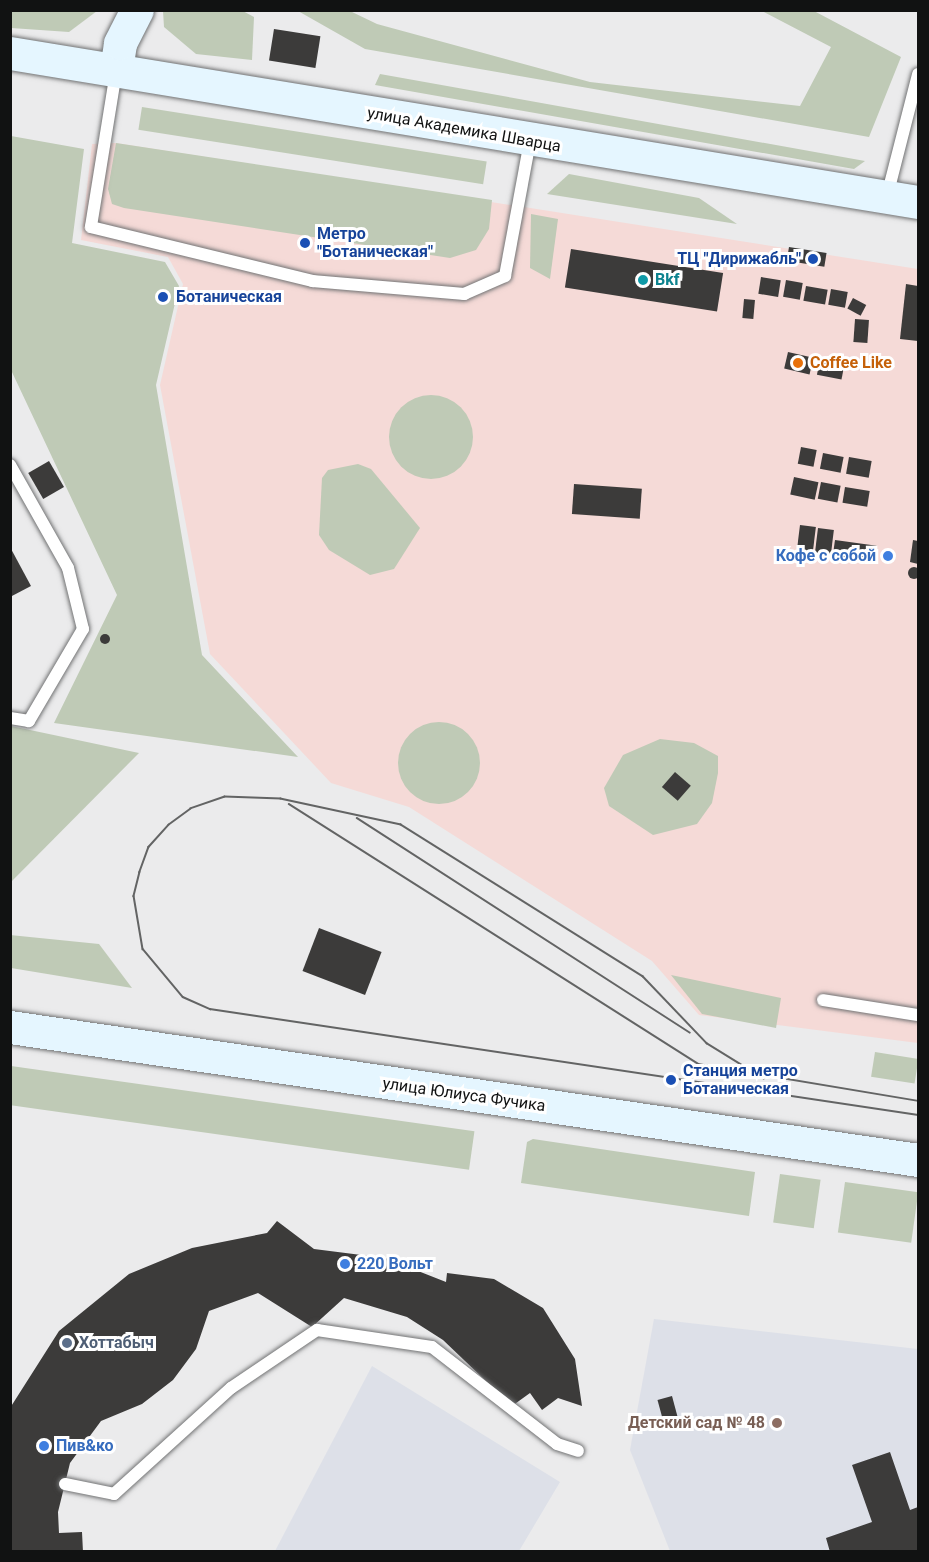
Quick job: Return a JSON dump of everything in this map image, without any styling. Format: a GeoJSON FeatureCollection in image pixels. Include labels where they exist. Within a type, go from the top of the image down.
{"type":"FeatureCollection","features":[{"type":"Feature","properties":{"kind":"street"},"geometry":{"type":"LineString","coordinates":[[116,69],[120,43],[137,10]]}},
{"type":"Feature","properties":{"kind":"street","name":"улица Академика Шварца"},"geometry":{"type":"LineString","coordinates":[[10,53],[116,69],[530,141],[918,202]]}},
{"type":"Feature","properties":{"kind":"street","name":"улица Юлиуса Фучика"},"geometry":{"type":"LineString","coordinates":[[10,1027],[918,1160]]}},
{"type":"Feature","properties":{"kind":"lane"},"geometry":{"type":"LineString","coordinates":[[116,69],[91,227],[312,281],[464,294],[505,276],[530,141]]}},
{"type":"Feature","properties":{"kind":"lane"},"geometry":{"type":"LineString","coordinates":[[886,197],[918,74]]}},
{"type":"Feature","properties":{"kind":"lane"},"geometry":{"type":"LineString","coordinates":[[10,465],[68,568],[83,629],[30,721],[10,718]]}},
{"type":"Feature","properties":{"kind":"lane"},"geometry":{"type":"LineString","coordinates":[[823,1000],[918,1015]]}},
{"type":"Feature","properties":{"kind":"lane"},"geometry":{"type":"LineString","coordinates":[[65,1484],[114,1494],[231,1388],[317,1330],[432,1347],[557,1444],[578,1451]]}},
{"type":"Feature","properties":{"kind":"shaded area"},"geometry":{"type":"Polygon","coordinates":[[[116,143],[918,269],[918,1043],[699,1015],[652,961],[409,807],[331,783],[210,654],[160,385],[183,284],[168,257],[81,240],[92,144],[116,143]]]}},
{"type":"Feature","properties":{"kind":"shaded area","name":"Детский сад № 48"},"geometry":{"type":"Polygon","coordinates":[[[654,1319],[918,1349],[918,1551],[670,1551],[630,1450],[654,1319]]]}},
{"type":"Feature","properties":{"kind":"shaded area"},"geometry":{"type":"Polygon","coordinates":[[[372,1366],[560,1482],[519,1551],[275,1551],[372,1366]]]}},
{"type":"Feature","properties":{"kind":"green space"},"geometry":{"type":"Polygon","coordinates":[[[241,10],[254,17],[252,60],[196,54],[164,27],[163,11],[241,10]]]}},
{"type":"Feature","properties":{"kind":"green space"},"geometry":{"type":"Polygon","coordinates":[[[10,11],[97,11],[69,32],[11,28],[10,11]]]}},
{"type":"Feature","properties":{"kind":"green space"},"geometry":{"type":"Polygon","coordinates":[[[298,11],[350,11],[377,24],[590,82],[800,106],[831,47],[762,11],[814,11],[901,57],[869,137],[365,49],[298,11]]]}},
{"type":"Feature","properties":{"kind":"green space"},"geometry":{"type":"Polygon","coordinates":[[[380,74],[865,161],[854,169],[375,85],[380,74]]]}},
{"type":"Feature","properties":{"kind":"green space"},"geometry":{"type":"Polygon","coordinates":[[[142,107],[487,162],[483,184],[138,130],[142,107]]]}},
{"type":"Feature","properties":{"kind":"green space"},"geometry":{"type":"Polygon","coordinates":[[[11,136],[84,149],[72,243],[165,262],[179,286],[156,385],[202,655],[298,757],[54,723],[117,595],[11,370],[11,136]]]}},
{"type":"Feature","properties":{"kind":"green space"},"geometry":{"type":"Polygon","coordinates":[[[116,143],[492,200],[489,229],[476,250],[450,258],[124,208],[112,204],[108,189],[116,143]]]}},
{"type":"Feature","properties":{"kind":"green space"},"geometry":{"type":"Polygon","coordinates":[[[569,174],[699,198],[737,224],[547,194],[569,174]]]}},
{"type":"Feature","properties":{"kind":"green space"},"geometry":{"type":"Polygon","coordinates":[[[531,214],[558,219],[550,279],[530,268],[531,214]]]}},
{"type":"Feature","properties":{"kind":"green space"},"geometry":{"type":"Polygon","coordinates":[[[431,395],[447,398],[461,407],[470,421],[473,437],[470,453],[461,467],[447,476],[431,479],[415,476],[401,467],[392,453],[389,437],[392,421],[401,407],[415,398],[431,395]]]}},
{"type":"Feature","properties":{"kind":"green space"},"geometry":{"type":"Polygon","coordinates":[[[358,464],[371,469],[420,528],[394,569],[370,575],[329,550],[319,535],[322,478],[328,470],[358,464]]]}},
{"type":"Feature","properties":{"kind":"green space"},"geometry":{"type":"Polygon","coordinates":[[[439,722],[455,725],[468,734],[477,747],[480,763],[477,779],[468,792],[455,801],[439,804],[423,801],[410,792],[401,779],[398,763],[401,747],[410,734],[423,725],[439,722]]]}},
{"type":"Feature","properties":{"kind":"green space"},"geometry":{"type":"Polygon","coordinates":[[[10,726],[139,753],[11,882],[10,726]]]}},
{"type":"Feature","properties":{"kind":"green space"},"geometry":{"type":"Polygon","coordinates":[[[660,739],[694,743],[718,756],[718,773],[712,803],[697,824],[653,835],[609,806],[604,788],[623,755],[660,739]]]}},
{"type":"Feature","properties":{"kind":"green space"},"geometry":{"type":"Polygon","coordinates":[[[10,935],[99,944],[132,988],[11,968],[10,935]]]}},
{"type":"Feature","properties":{"kind":"green space"},"geometry":{"type":"Polygon","coordinates":[[[671,975],[781,998],[776,1028],[702,1014],[671,975]]]}},
{"type":"Feature","properties":{"kind":"green space"},"geometry":{"type":"Polygon","coordinates":[[[875,1052],[918,1059],[915,1084],[871,1077],[875,1052]]]}},
{"type":"Feature","properties":{"kind":"green space"},"geometry":{"type":"Polygon","coordinates":[[[11,1066],[474,1131],[469,1170],[10,1105],[11,1066]]]}},
{"type":"Feature","properties":{"kind":"green space"},"geometry":{"type":"Polygon","coordinates":[[[533,1139],[755,1172],[749,1216],[521,1183],[527,1142],[533,1139]]]}},
{"type":"Feature","properties":{"kind":"green space"},"geometry":{"type":"Polygon","coordinates":[[[780,1174],[821,1180],[814,1228],[773,1223],[780,1174]]]}},
{"type":"Feature","properties":{"kind":"green space"},"geometry":{"type":"Polygon","coordinates":[[[845,1182],[918,1192],[911,1243],[838,1233],[845,1182]]]}},
{"type":"Feature","properties":{"kind":"building"},"geometry":{"type":"Polygon","coordinates":[[[274,29],[320,36],[315,68],[269,61],[274,29]]]}},
{"type":"Feature","properties":{"kind":"building"},"geometry":{"type":"Polygon","coordinates":[[[789,247],[827,253],[824,267],[787,261],[789,247]]]}},
{"type":"Feature","properties":{"kind":"building","name":"Bkf"},"geometry":{"type":"Polygon","coordinates":[[[571,249],[723,273],[717,312],[565,288],[571,249]]]}},
{"type":"Feature","properties":{"kind":"building"},"geometry":{"type":"Polygon","coordinates":[[[761,277],[781,280],[778,297],[758,294],[761,277]]]}},
{"type":"Feature","properties":{"kind":"building"},"geometry":{"type":"Polygon","coordinates":[[[786,280],[803,283],[800,300],[783,297],[786,280]]]}},
{"type":"Feature","properties":{"kind":"building"},"geometry":{"type":"Polygon","coordinates":[[[906,284],[918,286],[918,341],[900,339],[906,284]]]}},
{"type":"Feature","properties":{"kind":"building"},"geometry":{"type":"Polygon","coordinates":[[[806,286],[828,290],[825,305],[803,301],[806,286]]]}},
{"type":"Feature","properties":{"kind":"building"},"geometry":{"type":"Polygon","coordinates":[[[831,289],[848,292],[845,308],[828,305],[831,289]]]}},
{"type":"Feature","properties":{"kind":"building"},"geometry":{"type":"Polygon","coordinates":[[[853,298],[866,305],[861,316],[847,309],[853,298]]]}},
{"type":"Feature","properties":{"kind":"building"},"geometry":{"type":"Polygon","coordinates":[[[744,299],[755,300],[753,319],[742,318],[744,299]]]}},
{"type":"Feature","properties":{"kind":"building"},"geometry":{"type":"Polygon","coordinates":[[[855,319],[869,320],[867,343],[853,342],[855,319]]]}},
{"type":"Feature","properties":{"kind":"building","name":"Coffee Like"},"geometry":{"type":"Polygon","coordinates":[[[788,352],[813,358],[810,374],[784,369],[788,352]]]}},
{"type":"Feature","properties":{"kind":"building"},"geometry":{"type":"Polygon","coordinates":[[[820,359],[845,364],[841,379],[817,375],[820,359]]]}},
{"type":"Feature","properties":{"kind":"building"},"geometry":{"type":"Polygon","coordinates":[[[801,447],[817,450],[813,467],[798,464],[801,447]]]}},
{"type":"Feature","properties":{"kind":"building"},"geometry":{"type":"Polygon","coordinates":[[[823,453],[844,457],[841,473],[820,469],[823,453]]]}},
{"type":"Feature","properties":{"kind":"building"},"geometry":{"type":"Polygon","coordinates":[[[849,457],[872,461],[869,478],[846,474],[849,457]]]}},
{"type":"Feature","properties":{"kind":"building"},"geometry":{"type":"Polygon","coordinates":[[[49,461],[64,487],[43,499],[28,473],[49,461]]]}},
{"type":"Feature","properties":{"kind":"building"},"geometry":{"type":"Polygon","coordinates":[[[794,477],[818,482],[815,500],[790,495],[794,477]]]}},
{"type":"Feature","properties":{"kind":"building"},"geometry":{"type":"Polygon","coordinates":[[[821,482],[841,486],[837,503],[818,499],[821,482]]]}},
{"type":"Feature","properties":{"kind":"building"},"geometry":{"type":"Polygon","coordinates":[[[574,484],[642,489],[640,519],[572,514],[574,484]]]}},
{"type":"Feature","properties":{"kind":"building"},"geometry":{"type":"Polygon","coordinates":[[[845,487],[870,491],[867,507],[842,503],[845,487]]]}},
{"type":"Feature","properties":{"kind":"building"},"geometry":{"type":"Polygon","coordinates":[[[800,525],[816,527],[813,552],[797,550],[800,525]]]}},
{"type":"Feature","properties":{"kind":"building"},"geometry":{"type":"Polygon","coordinates":[[[818,528],[834,530],[831,555],[815,553],[818,528]]]}},
{"type":"Feature","properties":{"kind":"building"},"geometry":{"type":"Polygon","coordinates":[[[835,540],[877,546],[874,562],[833,556],[835,540]]]}},
{"type":"Feature","properties":{"kind":"building"},"geometry":{"type":"Polygon","coordinates":[[[913,540],[918,541],[918,564],[910,562],[913,540]]]}},
{"type":"Feature","properties":{"kind":"building"},"geometry":{"type":"Polygon","coordinates":[[[10,547],[31,586],[10,597],[10,547]]]}},
{"type":"Feature","properties":{"kind":"building","name":"Кофе с собой"},"geometry":{"type":"Polygon","coordinates":[[[887,549],[895,558],[890,563],[881,554],[887,549]]]}},
{"type":"Feature","properties":{"kind":"building"},"geometry":{"type":"Polygon","coordinates":[[[916,567],[920,573],[916,579],[912,579],[908,571],[916,567]]]}},
{"type":"Feature","properties":{"kind":"building"},"geometry":{"type":"Polygon","coordinates":[[[105,634],[109,635],[109,643],[105,644],[101,643],[100,639],[101,635],[105,634]]]}},
{"type":"Feature","properties":{"kind":"building"},"geometry":{"type":"Polygon","coordinates":[[[675,772],[691,786],[678,801],[662,787],[675,772]]]}},
{"type":"Feature","properties":{"kind":"building"},"geometry":{"type":"Polygon","coordinates":[[[319,928],[382,952],[365,995],[303,971],[319,928]]]}},
{"type":"Feature","properties":{"kind":"building"},"geometry":{"type":"Polygon","coordinates":[[[277,1221],[314,1249],[385,1258],[446,1282],[447,1273],[494,1279],[543,1308],[575,1359],[582,1406],[558,1398],[542,1410],[530,1393],[512,1406],[443,1340],[407,1317],[344,1298],[312,1327],[258,1293],[209,1311],[196,1349],[173,1380],[142,1404],[101,1421],[70,1463],[58,1512],[59,1533],[82,1532],[83,1552],[10,1552],[10,1408],[59,1331],[129,1274],[192,1248],[267,1233],[277,1221]]]}},
{"type":"Feature","properties":{"kind":"building"},"geometry":{"type":"Polygon","coordinates":[[[672,1396],[680,1425],[665,1429],[658,1400],[672,1396]]]}},
{"type":"Feature","properties":{"kind":"building"},"geometry":{"type":"Polygon","coordinates":[[[890,1452],[910,1510],[918,1507],[918,1552],[830,1552],[826,1538],[872,1522],[852,1465],[890,1452]]]}},
{"type":"Feature","properties":{"kind":"tram line"},"geometry":{"type":"LineString","coordinates":[[764,1079],[707,1044],[643,977],[401,825],[281,799],[225,797],[191,809],[169,825],[149,847],[140,872],[134,896],[143,949],[183,997],[210,1009],[918,1115]]}},
{"type":"Feature","properties":{"kind":"tram line"},"geometry":{"type":"LineString","coordinates":[[289,804],[698,1064],[918,1101]]}},
{"type":"Feature","properties":{"kind":"tram line"},"geometry":{"type":"LineString","coordinates":[[357,818],[690,1033]]}},
{"type":"Feature","properties":{"kind":"place","name":"Метро \"Ботаническая\""},"geometry":{"type":"Point","coordinates":[305,243]}},
{"type":"Feature","properties":{"kind":"place","name":"ТЦ \"Дирижабль\""},"geometry":{"type":"Point","coordinates":[813,259]}},
{"type":"Feature","properties":{"kind":"place","name":"Bkf"},"geometry":{"type":"Point","coordinates":[643,280]}},
{"type":"Feature","properties":{"kind":"place","name":"Ботаническая"},"geometry":{"type":"Point","coordinates":[163,297]}},
{"type":"Feature","properties":{"kind":"place","name":"Coffee Like"},"geometry":{"type":"Point","coordinates":[798,363]}},
{"type":"Feature","properties":{"kind":"place","name":"Кофе с собой"},"geometry":{"type":"Point","coordinates":[888,556]}},
{"type":"Feature","properties":{"kind":"place","name":"Станция метро Ботаническая"},"geometry":{"type":"Point","coordinates":[671,1080]}},
{"type":"Feature","properties":{"kind":"place","name":"220 Вольт"},"geometry":{"type":"Point","coordinates":[345,1264]}},
{"type":"Feature","properties":{"kind":"place","name":"Хоттабыч"},"geometry":{"type":"Point","coordinates":[67,1343]}},
{"type":"Feature","properties":{"kind":"place","name":"Детский сад № 48"},"geometry":{"type":"Point","coordinates":[777,1423]}},
{"type":"Feature","properties":{"kind":"place","name":"Пив&ко"},"geometry":{"type":"Point","coordinates":[44,1446]}}]}
